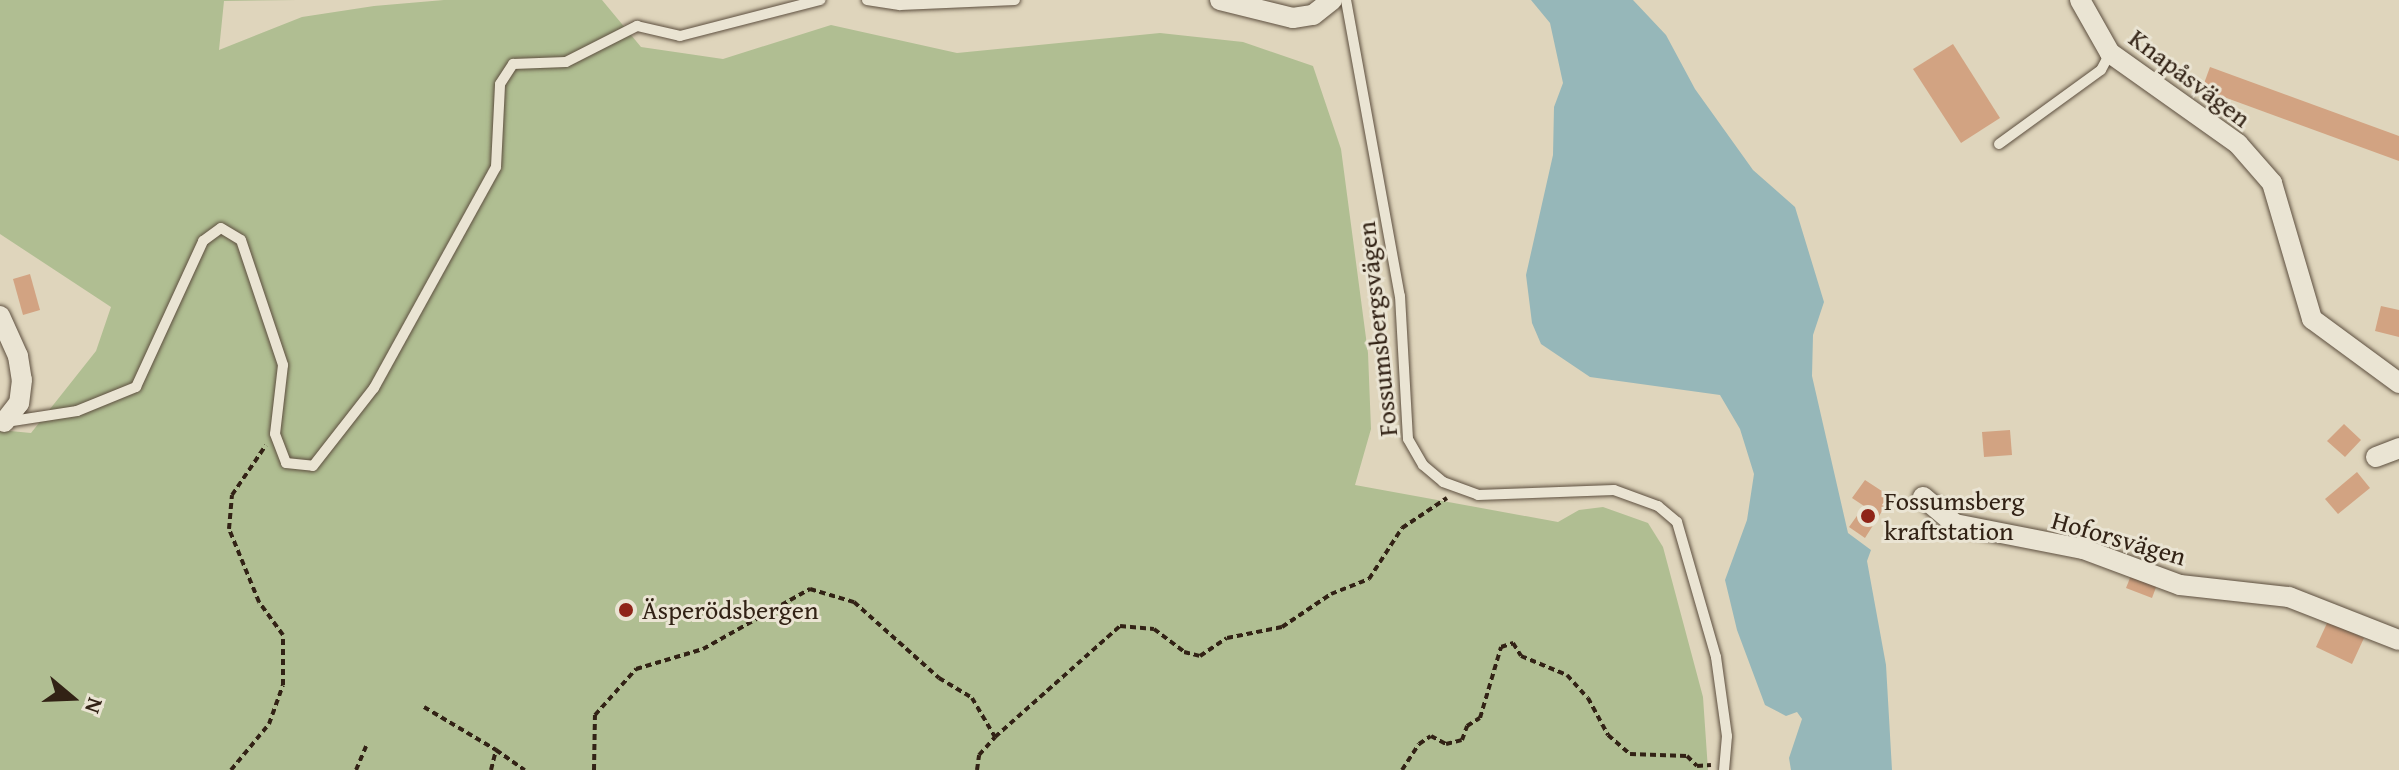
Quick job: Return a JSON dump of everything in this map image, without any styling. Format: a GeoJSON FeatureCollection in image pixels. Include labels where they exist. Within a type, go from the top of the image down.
{"type":"FeatureCollection","features":[{"type":"Feature","properties":{"kind":"street"},"geometry":{"type":"LineString","coordinates":[[1220,0],[1293,18],[1313,15],[1332,0]]}},
{"type":"Feature","properties":{"kind":"street","name":"Knapåsvägen"},"geometry":{"type":"LineString","coordinates":[[2080,0],[2110,53],[2238,144],[2272,183],[2312,319],[2399,383]]}},
{"type":"Feature","properties":{"kind":"street"},"geometry":{"type":"LineString","coordinates":[[0,316],[18,356],[22,380],[19,403],[2,422]]}},
{"type":"Feature","properties":{"kind":"street"},"geometry":{"type":"LineString","coordinates":[[2376,457],[2399,448]]}},
{"type":"Feature","properties":{"kind":"street","name":"Hoforsvägen"},"geometry":{"type":"LineString","coordinates":[[1923,497],[1955,524],[2083,549],[2180,585],[2289,597],[2399,640]]}},
{"type":"Feature","properties":{"kind":"lane"},"geometry":{"type":"LineString","coordinates":[[2,422],[77,411],[136,387],[203,241],[221,228],[241,240],[283,365],[275,434],[286,463],[313,466],[374,388],[496,167],[500,84],[513,64],[566,62],[637,26],[680,36],[820,0]]}},
{"type":"Feature","properties":{"kind":"lane"},"geometry":{"type":"LineString","coordinates":[[867,0],[900,5],[1015,0]]}},
{"type":"Feature","properties":{"kind":"lane","name":"Fossumsbergsvägen"},"geometry":{"type":"LineString","coordinates":[[1346,0],[1400,296],[1408,439],[1423,465],[1453,486],[1478,495],[1614,490],[1658,506],[1677,522],[1716,657],[1727,736],[1724,770]]}},
{"type":"Feature","properties":{"kind":"lane"},"geometry":{"type":"LineString","coordinates":[[1999,144],[2101,70],[2110,53]]}},
{"type":"Feature","properties":{"kind":"path"},"geometry":{"type":"LineString","coordinates":[[231,770],[269,724],[283,685],[283,635],[259,602],[229,529],[232,495],[275,434]]}},
{"type":"Feature","properties":{"kind":"path"},"geometry":{"type":"LineString","coordinates":[[977,770],[979,755],[995,737],[1120,626],[1154,629],[1184,652],[1200,656],[1227,638],[1298,620],[1331,594],[1369,579],[1394,537],[1441,505],[1453,486]]}},
{"type":"Feature","properties":{"kind":"path"},"geometry":{"type":"LineString","coordinates":[[594,770],[595,715],[636,669],[703,649],[810,589],[854,602],[939,678],[972,698],[995,737]]}},
{"type":"Feature","properties":{"kind":"path"},"geometry":{"type":"LineString","coordinates":[[1402,770],[1419,744],[1431,736],[1446,744],[1462,740],[1467,726],[1480,718],[1501,647],[1513,643],[1521,656],[1567,675],[1588,698],[1608,735],[1630,754],[1687,756],[1697,766],[1713,765],[1727,736]]}},
{"type":"Feature","properties":{"kind":"path"},"geometry":{"type":"LineString","coordinates":[[424,707],[525,770]]}},
{"type":"Feature","properties":{"kind":"path"},"geometry":{"type":"LineString","coordinates":[[356,770],[366,746]]}},
{"type":"Feature","properties":{"kind":"path"},"geometry":{"type":"LineString","coordinates":[[491,770],[496,750]]}},
{"type":"Feature","properties":{"kind":"green space"},"geometry":{"type":"Polygon","coordinates":[[[0,0],[297,0],[224,1],[219,50],[302,17],[374,6],[444,0],[602,0],[641,47],[723,59],[831,25],[957,53],[1160,33],[1243,42],[1313,66],[1341,149],[1368,353],[1371,429],[1355,485],[1558,522],[1579,510],[1603,507],[1648,523],[1663,547],[1703,697],[1708,770],[0,770],[0,430],[31,433],[96,351],[111,307],[0,234],[0,0]]]}},
{"type":"Feature","properties":{"kind":"water"},"geometry":{"type":"Polygon","coordinates":[[[1531,0],[1633,0],[1666,35],[1695,89],[1753,170],[1795,207],[1824,302],[1813,335],[1812,376],[1848,533],[1871,550],[1867,561],[1886,665],[1892,770],[1791,770],[1789,758],[1802,719],[1797,712],[1786,716],[1765,705],[1737,630],[1725,580],[1747,520],[1754,474],[1740,429],[1720,395],[1590,377],[1541,344],[1532,323],[1526,275],[1553,155],[1554,107],[1563,83],[1550,23],[1531,0]]]}},
{"type":"Feature","properties":{"kind":"building"},"geometry":{"type":"Polygon","coordinates":[[[1953,44],[2000,118],[1961,143],[1913,69],[1953,44]]]}},
{"type":"Feature","properties":{"kind":"building"},"geometry":{"type":"Polygon","coordinates":[[[2210,67],[2399,136],[2399,161],[2202,89],[2210,67]]]}},
{"type":"Feature","properties":{"kind":"building"},"geometry":{"type":"Polygon","coordinates":[[[30,274],[40,310],[23,315],[13,279],[30,274]]]}},
{"type":"Feature","properties":{"kind":"building"},"geometry":{"type":"Polygon","coordinates":[[[2381,306],[2399,310],[2399,337],[2375,331],[2381,306]]]}},
{"type":"Feature","properties":{"kind":"building"},"geometry":{"type":"Polygon","coordinates":[[[2344,424],[2361,440],[2345,457],[2327,441],[2344,424]]]}},
{"type":"Feature","properties":{"kind":"building"},"geometry":{"type":"Polygon","coordinates":[[[2010,430],[2012,455],[1984,457],[1982,432],[2010,430]]]}},
{"type":"Feature","properties":{"kind":"building"},"geometry":{"type":"Polygon","coordinates":[[[2357,472],[2370,488],[2338,514],[2325,499],[2357,472]]]}},
{"type":"Feature","properties":{"kind":"building","name":"Fossumsberg kraftstation"},"geometry":{"type":"Polygon","coordinates":[[[1865,480],[1891,497],[1865,538],[1849,527],[1864,506],[1852,498],[1865,480]]]}},
{"type":"Feature","properties":{"kind":"building"},"geometry":{"type":"Polygon","coordinates":[[[2132,573],[2158,582],[2152,598],[2126,588],[2132,573]]]}},
{"type":"Feature","properties":{"kind":"building"},"geometry":{"type":"Polygon","coordinates":[[[2328,621],[2364,638],[2352,664],[2316,647],[2328,621]]]}},
{"type":"Feature","properties":{"kind":"place","name":"Fossumsberg kraftstation"},"geometry":{"type":"Point","coordinates":[1868,516]}},
{"type":"Feature","properties":{"kind":"place","name":"Äsperödsbergen"},"geometry":{"type":"Point","coordinates":[626,610]}}]}
